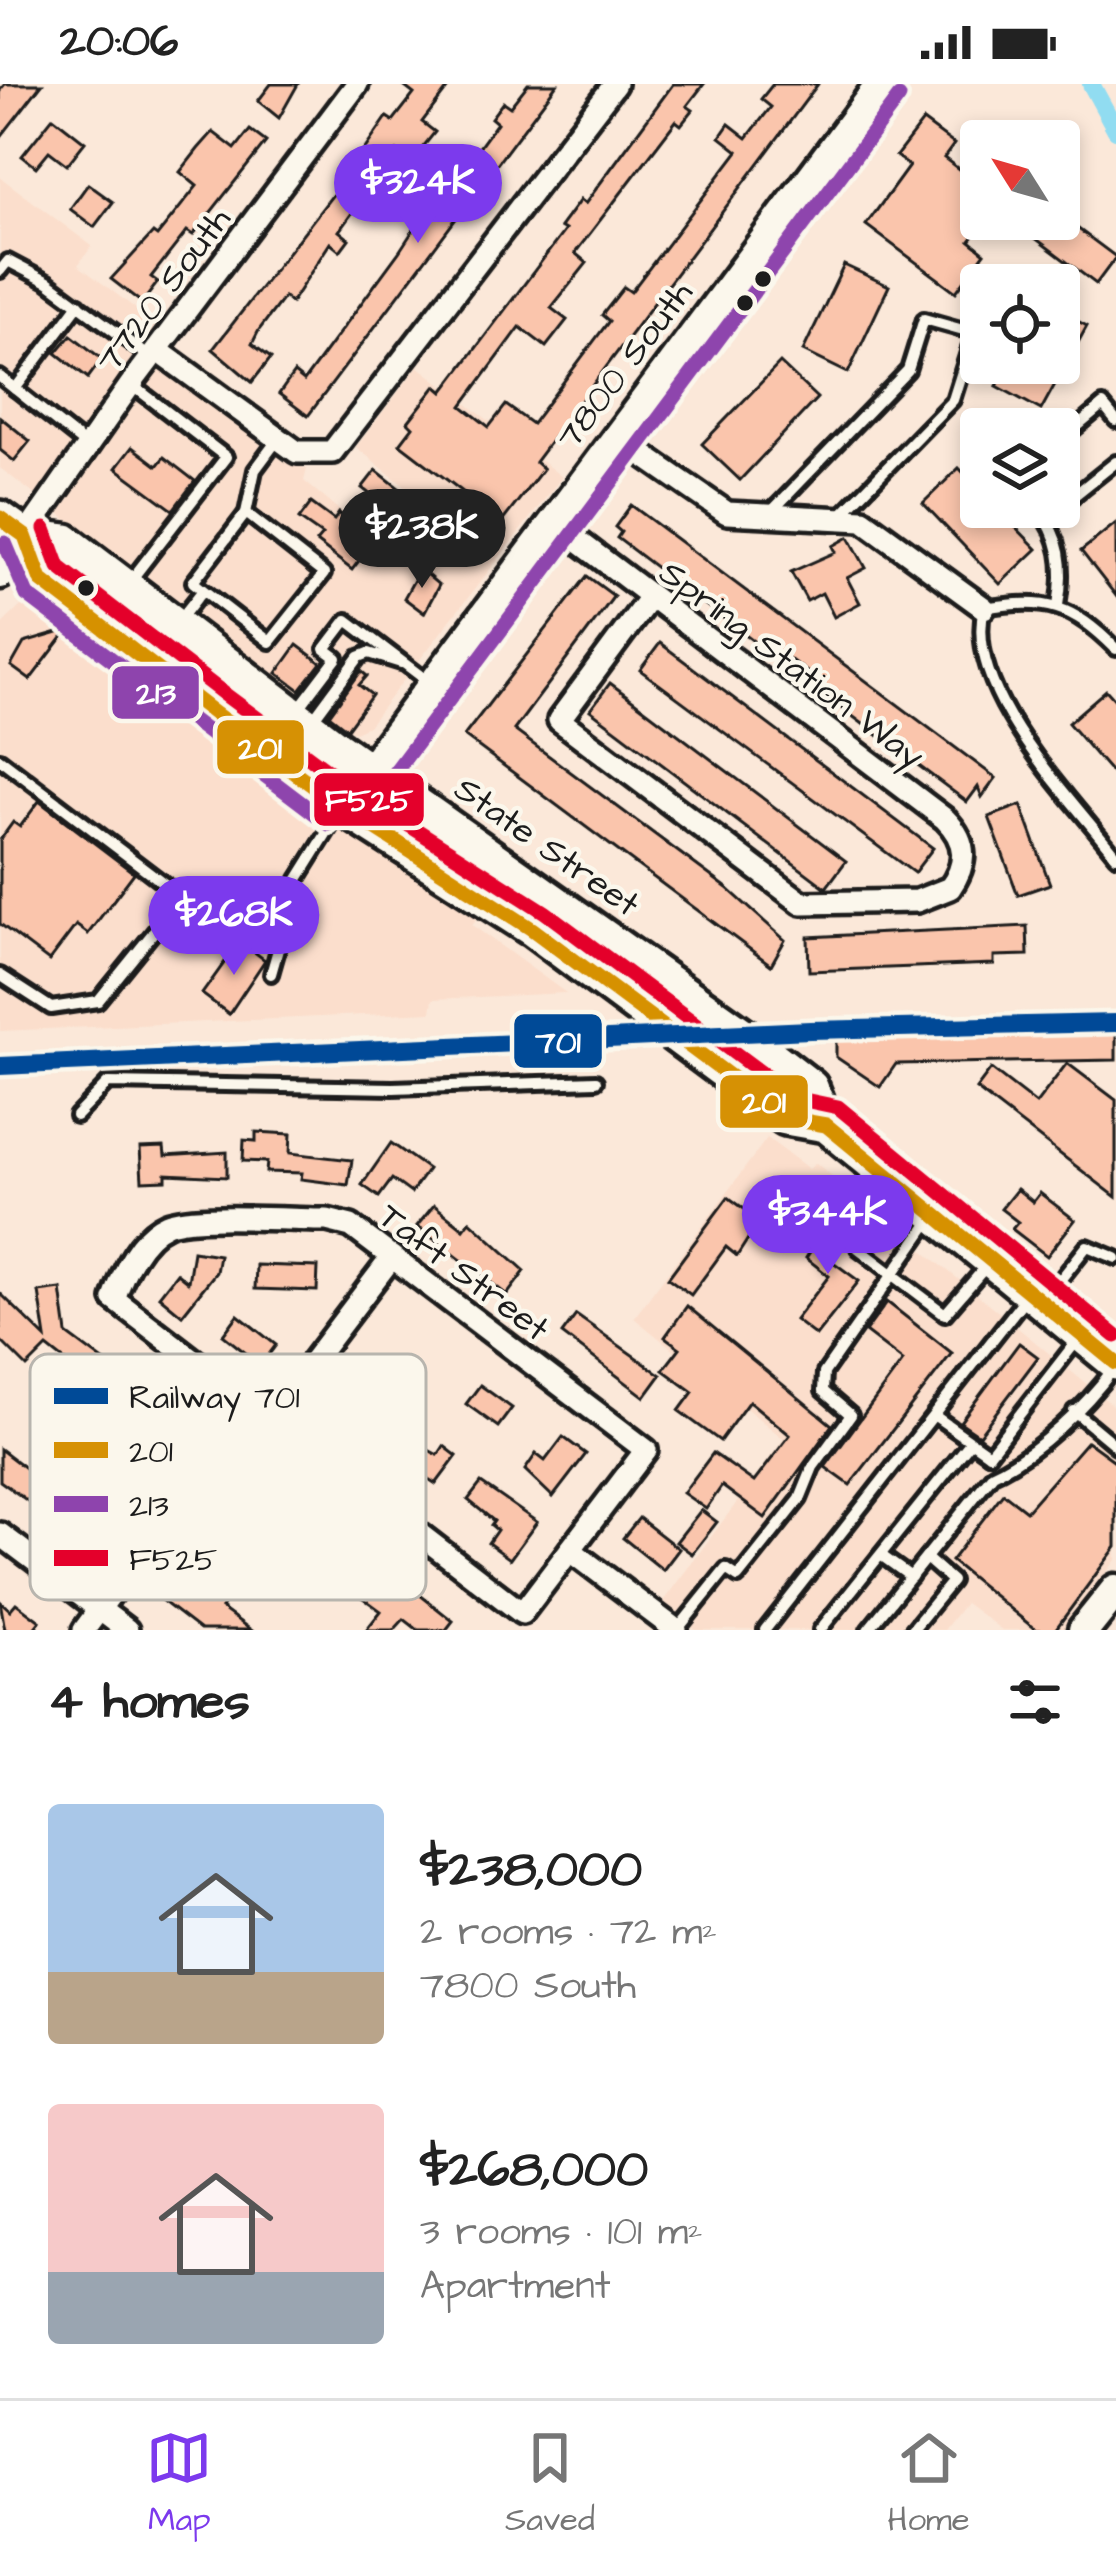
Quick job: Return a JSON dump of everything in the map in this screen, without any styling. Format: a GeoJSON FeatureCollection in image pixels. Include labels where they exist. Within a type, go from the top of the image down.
{"type":"FeatureCollection","features":[{"type":"Feature","properties":{"kind":"main road","name":"7800 South"},"geometry":{"type":"LineString","coordinates":[[342,807],[882,84]]}},
{"type":"Feature","properties":{"kind":"main road"},"geometry":{"type":"LineString","coordinates":[[0,573],[12,527]]}},
{"type":"Feature","properties":{"kind":"main road","name":"State Street"},"geometry":{"type":"LineString","coordinates":[[12,527],[67,541],[302,720],[749,1039],[811,1087],[826,1125]]}},
{"type":"Feature","properties":{"kind":"main road","name":"State Street"},"geometry":{"type":"LineString","coordinates":[[12,527],[41,580],[342,807],[532,929],[786,1118],[826,1125],[1116,1364]]}},
{"type":"Feature","properties":{"kind":"main road"},"geometry":{"type":"LineString","coordinates":[[1096,1625],[1116,1590]]}},
{"type":"Feature","properties":{"kind":"street","name":"7720 South"},"geometry":{"type":"LineString","coordinates":[[12,527],[87,446],[357,84]]}},
{"type":"Feature","properties":{"kind":"street"},"geometry":{"type":"LineString","coordinates":[[154,354],[297,452],[320,455],[350,434],[615,84]]}},
{"type":"Feature","properties":{"kind":"street"},"geometry":{"type":"LineString","coordinates":[[617,437],[727,513],[842,515],[877,529],[984,608]]}},
{"type":"Feature","properties":{"kind":"street","name":"Spring Station Way"},"geometry":{"type":"LineString","coordinates":[[553,522],[945,819],[962,843],[960,874],[950,888],[917,901],[802,902],[559,720],[650,596]]}},
{"type":"Feature","properties":{"kind":"street","name":"Taft Street"},"geometry":{"type":"LineString","coordinates":[[184,1354],[114,1299],[124,1270],[151,1237],[174,1221],[339,1222],[646,1450],[570,1550]]}},
{"type":"Feature","properties":{"kind":"street"},"geometry":{"type":"LineString","coordinates":[[317,1354],[392,1257]]}},
{"type":"Feature","properties":{"kind":"street"},"geometry":{"type":"LineString","coordinates":[[0,1534],[30,1557]]}},
{"type":"Feature","properties":{"kind":"street"},"geometry":{"type":"LineString","coordinates":[[426,1540],[522,1613],[570,1550],[676,1630]]}},
{"type":"Feature","properties":{"kind":"street"},"geometry":{"type":"LineString","coordinates":[[87,1600],[127,1630]]}},
{"type":"Feature","properties":{"kind":"street"},"geometry":{"type":"LineString","coordinates":[[83,1630],[106,1600]]}},
{"type":"Feature","properties":{"kind":"lane"},"geometry":{"type":"LineString","coordinates":[[0,271],[8,261],[154,354]]}},
{"type":"Feature","properties":{"kind":"lane"},"geometry":{"type":"LineString","coordinates":[[15,389],[79,304]]}},
{"type":"Feature","properties":{"kind":"lane"},"geometry":{"type":"LineString","coordinates":[[766,516],[908,370],[923,320],[974,333],[953,400],[842,515]]}},
{"type":"Feature","properties":{"kind":"lane"},"geometry":{"type":"LineString","coordinates":[[0,377],[87,446]]}},
{"type":"Feature","properties":{"kind":"lane"},"geometry":{"type":"LineString","coordinates":[[126,587],[226,457],[131,384]]}},
{"type":"Feature","properties":{"kind":"lane"},"geometry":{"type":"LineString","coordinates":[[1080,424],[1103,405],[1116,422]]}},
{"type":"Feature","properties":{"kind":"lane"},"geometry":{"type":"LineString","coordinates":[[246,513],[324,574],[270,642],[193,582],[246,513],[255,470],[278,439]]}},
{"type":"Feature","properties":{"kind":"lane"},"geometry":{"type":"LineString","coordinates":[[1080,491],[1116,462]]}},
{"type":"Feature","properties":{"kind":"lane"},"geometry":{"type":"LineString","coordinates":[[1053,528],[1063,578],[1058,605]]}},
{"type":"Feature","properties":{"kind":"lane"},"geometry":{"type":"LineString","coordinates":[[176,625],[202,590]]}},
{"type":"Feature","properties":{"kind":"lane"},"geometry":{"type":"LineString","coordinates":[[1116,649],[1083,616],[1058,605],[984,608],[980,645],[1008,714],[1116,856]]}},
{"type":"Feature","properties":{"kind":"lane"},"geometry":{"type":"LineString","coordinates":[[302,720],[337,658],[325,649],[347,620],[431,684]]}},
{"type":"Feature","properties":{"kind":"lane"},"geometry":{"type":"LineString","coordinates":[[302,720],[359,657],[369,653],[404,664]]}},
{"type":"Feature","properties":{"kind":"lane"},"geometry":{"type":"LineString","coordinates":[[0,975],[51,1008],[98,1001],[182,897],[2,766]]}},
{"type":"Feature","properties":{"kind":"lane"},"geometry":{"type":"LineString","coordinates":[[272,974],[298,879],[342,807]]}},
{"type":"Feature","properties":{"kind":"lane"},"geometry":{"type":"LineString","coordinates":[[76,1116],[107,1083],[393,1088],[596,1081]]}},
{"type":"Feature","properties":{"kind":"lane"},"geometry":{"type":"LineString","coordinates":[[676,1630],[726,1569],[739,1577],[800,1499],[812,1468],[851,1415],[823,1391],[824,1373],[936,1214]]}},
{"type":"Feature","properties":{"kind":"lane"},"geometry":{"type":"LineString","coordinates":[[765,1630],[934,1416],[1035,1298],[1087,1246],[1116,1258]]}},
{"type":"Feature","properties":{"kind":"lane"},"geometry":{"type":"LineString","coordinates":[[858,1248],[945,1314],[991,1261]]}},
{"type":"Feature","properties":{"kind":"lane"},"geometry":{"type":"LineString","coordinates":[[993,1474],[989,1454],[1081,1335]]}},
{"type":"Feature","properties":{"kind":"lane"},"geometry":{"type":"LineString","coordinates":[[868,1630],[993,1474],[1014,1464],[1074,1411],[1116,1364]]}},
{"type":"Feature","properties":{"kind":"lane"},"geometry":{"type":"LineString","coordinates":[[1074,1411],[1116,1446]]}},
{"type":"Feature","properties":{"kind":"lane"},"geometry":{"type":"LineString","coordinates":[[934,1416],[989,1454]]}},
{"type":"Feature","properties":{"kind":"lane"},"geometry":{"type":"LineString","coordinates":[[820,1630],[969,1444]]}},
{"type":"Feature","properties":{"kind":"lane"},"geometry":{"type":"LineString","coordinates":[[882,1556],[911,1577]]}},
{"type":"Feature","properties":{"kind":"lane"},"geometry":{"type":"LineString","coordinates":[[912,1630],[952,1581],[926,1558]]}},
{"type":"Feature","properties":{"kind":"shaded area"},"geometry":{"type":"Polygon","coordinates":[[[0,177],[92,246],[78,265],[156,324],[137,351],[284,461],[307,469],[304,481],[375,540],[412,492],[356,447],[418,366],[562,477],[368,726],[355,732],[335,725],[0,468],[0,177]]]}},
{"type":"Feature","properties":{"kind":"shaded area"},"geometry":{"type":"Polygon","coordinates":[[[36,604],[54,611],[318,815],[480,913],[472,925],[566,993],[433,999],[431,1012],[0,1031],[0,626],[21,606],[36,604]]]}},
{"type":"Feature","properties":{"kind":"shaded area"},"geometry":{"type":"Polygon","coordinates":[[[767,1138],[809,1169],[816,1163],[1116,1408],[1116,1560],[1063,1630],[1002,1630],[965,1603],[944,1630],[696,1630],[661,1604],[784,1439],[634,1318],[767,1138]]]}},
{"type":"Feature","properties":{"kind":"building"},"geometry":{"type":"Polygon","coordinates":[[[5,84],[42,84],[0,138],[0,90],[5,84]]]}},
{"type":"Feature","properties":{"kind":"building"},"geometry":{"type":"Polygon","coordinates":[[[271,84],[298,84],[279,118],[258,101],[271,84]]]}},
{"type":"Feature","properties":{"kind":"building"},"geometry":{"type":"Polygon","coordinates":[[[401,84],[451,84],[422,122],[435,132],[411,162],[397,151],[368,187],[349,172],[387,117],[393,121],[414,94],[401,84]]]}},
{"type":"Feature","properties":{"kind":"building"},"geometry":{"type":"Polygon","coordinates":[[[528,84],[557,84],[308,416],[279,394],[294,373],[304,381],[399,252],[435,197],[428,192],[448,166],[459,175],[497,123],[491,118],[503,102],[510,107],[528,84]]]}},
{"type":"Feature","properties":{"kind":"building"},"geometry":{"type":"Polygon","coordinates":[[[673,84],[704,84],[687,106],[693,110],[681,125],[676,121],[575,253],[587,263],[551,308],[567,320],[546,347],[520,327],[462,406],[489,427],[506,405],[532,424],[609,321],[602,315],[624,287],[631,292],[738,151],[720,137],[729,124],[747,138],[771,107],[761,99],[773,84],[818,84],[535,462],[543,469],[502,522],[400,444],[413,427],[408,422],[436,386],[443,392],[565,230],[560,227],[580,200],[585,204],[673,84]]]}},
{"type":"Feature","properties":{"kind":"building"},"geometry":{"type":"Polygon","coordinates":[[[53,117],[85,142],[67,165],[49,151],[36,167],[22,156],[53,117]]]}},
{"type":"Feature","properties":{"kind":"building"},"geometry":{"type":"Polygon","coordinates":[[[923,121],[954,144],[944,158],[960,170],[960,240],[971,240],[985,253],[977,264],[960,264],[956,292],[866,225],[909,166],[896,156],[923,121]]]}},
{"type":"Feature","properties":{"kind":"building"},"geometry":{"type":"Polygon","coordinates":[[[250,130],[266,142],[193,235],[187,231],[151,277],[158,282],[142,303],[111,279],[153,233],[157,236],[197,186],[180,172],[213,132],[235,149],[250,130]]]}},
{"type":"Feature","properties":{"kind":"building"},"geometry":{"type":"Polygon","coordinates":[[[88,184],[113,202],[94,227],[70,209],[88,184]]]}},
{"type":"Feature","properties":{"kind":"building"},"geometry":{"type":"Polygon","coordinates":[[[334,193],[355,209],[339,231],[349,239],[340,251],[330,243],[291,303],[284,297],[259,330],[252,344],[271,358],[252,382],[213,349],[334,193]]]}},
{"type":"Feature","properties":{"kind":"building"},"geometry":{"type":"Polygon","coordinates":[[[1080,230],[1116,257],[1096,284],[1080,272],[1080,264],[1070,264],[1038,240],[1080,240],[1080,230]]]}},
{"type":"Feature","properties":{"kind":"building"},"geometry":{"type":"Polygon","coordinates":[[[844,265],[889,286],[848,373],[803,351],[844,265]]]}},
{"type":"Feature","properties":{"kind":"building"},"geometry":{"type":"Polygon","coordinates":[[[71,335],[102,359],[88,378],[56,353],[71,335]]]}},
{"type":"Feature","properties":{"kind":"building"},"geometry":{"type":"Polygon","coordinates":[[[780,363],[817,398],[740,480],[702,444],[780,363]]]}},
{"type":"Feature","properties":{"kind":"building"},"geometry":{"type":"Polygon","coordinates":[[[998,384],[1055,384],[1042,408],[998,384]]]}},
{"type":"Feature","properties":{"kind":"building"},"geometry":{"type":"Polygon","coordinates":[[[0,417],[30,441],[14,461],[0,450],[0,417]]]}},
{"type":"Feature","properties":{"kind":"building"},"geometry":{"type":"Polygon","coordinates":[[[132,447],[157,466],[164,457],[195,481],[173,510],[116,468],[132,447]]]}},
{"type":"Feature","properties":{"kind":"building"},"geometry":{"type":"Polygon","coordinates":[[[959,468],[960,528],[1016,528],[1037,549],[1000,584],[923,503],[959,468]]]}},
{"type":"Feature","properties":{"kind":"building"},"geometry":{"type":"Polygon","coordinates":[[[376,470],[409,496],[395,514],[362,488],[376,470]]]}},
{"type":"Feature","properties":{"kind":"building"},"geometry":{"type":"Polygon","coordinates":[[[311,503],[334,520],[339,513],[374,541],[352,570],[316,542],[322,535],[299,519],[311,503]]]}},
{"type":"Feature","properties":{"kind":"building"},"geometry":{"type":"Polygon","coordinates":[[[631,505],[996,778],[982,797],[978,787],[967,802],[803,679],[807,672],[785,656],[781,662],[617,538],[621,532],[615,527],[631,505]]]}},
{"type":"Feature","properties":{"kind":"building"},"geometry":{"type":"Polygon","coordinates":[[[440,520],[467,541],[453,559],[425,538],[440,520]]]}},
{"type":"Feature","properties":{"kind":"building"},"geometry":{"type":"Polygon","coordinates":[[[1116,523],[1116,596],[1081,551],[1116,523]]]}},
{"type":"Feature","properties":{"kind":"building"},"geometry":{"type":"Polygon","coordinates":[[[849,537],[866,568],[847,578],[860,603],[834,617],[822,593],[807,601],[791,572],[836,552],[833,546],[849,537]]]}},
{"type":"Feature","properties":{"kind":"building"},"geometry":{"type":"Polygon","coordinates":[[[420,569],[439,585],[424,613],[404,598],[420,569]]]}},
{"type":"Feature","properties":{"kind":"building"},"geometry":{"type":"Polygon","coordinates":[[[587,576],[614,596],[514,730],[727,888],[785,940],[771,965],[464,736],[587,576]]]}},
{"type":"Feature","properties":{"kind":"building"},"geometry":{"type":"Polygon","coordinates":[[[68,630],[30,680],[11,666],[24,643],[68,630]]]}},
{"type":"Feature","properties":{"kind":"building"},"geometry":{"type":"Polygon","coordinates":[[[660,643],[933,848],[914,873],[640,670],[660,643]]]}},
{"type":"Feature","properties":{"kind":"building"},"geometry":{"type":"Polygon","coordinates":[[[297,645],[321,663],[300,690],[277,673],[297,645]]]}},
{"type":"Feature","properties":{"kind":"building"},"geometry":{"type":"Polygon","coordinates":[[[361,671],[367,676],[359,685],[372,695],[347,729],[329,715],[361,671]]]}},
{"type":"Feature","properties":{"kind":"building"},"geometry":{"type":"Polygon","coordinates":[[[610,683],[846,861],[826,888],[590,710],[610,683]]]}},
{"type":"Feature","properties":{"kind":"building"},"geometry":{"type":"Polygon","coordinates":[[[1106,690],[1116,701],[1116,778],[1068,723],[1106,690]]]}},
{"type":"Feature","properties":{"kind":"building"},"geometry":{"type":"Polygon","coordinates":[[[39,801],[134,873],[88,934],[76,925],[49,961],[0,924],[0,840],[13,822],[20,827],[39,801]]]}},
{"type":"Feature","properties":{"kind":"building"},"geometry":{"type":"Polygon","coordinates":[[[1021,805],[1050,884],[1018,895],[989,817],[1021,805]]]}},
{"type":"Feature","properties":{"kind":"building"},"geometry":{"type":"Polygon","coordinates":[[[1027,926],[1028,955],[994,956],[994,964],[809,971],[808,937],[1027,926]]]}},
{"type":"Feature","properties":{"kind":"building"},"geometry":{"type":"Polygon","coordinates":[[[240,941],[265,960],[229,1014],[202,994],[240,941]]]}},
{"type":"Feature","properties":{"kind":"building"},"geometry":{"type":"Polygon","coordinates":[[[1116,1031],[1116,1060],[896,1064],[880,1087],[836,1057],[836,1039],[1116,1031]]]}},
{"type":"Feature","properties":{"kind":"building"},"geometry":{"type":"Polygon","coordinates":[[[1067,1063],[1116,1100],[1116,1197],[976,1089],[991,1069],[1036,1104],[1067,1063]]]}},
{"type":"Feature","properties":{"kind":"building"},"geometry":{"type":"Polygon","coordinates":[[[256,1132],[291,1134],[290,1153],[352,1160],[348,1185],[301,1179],[302,1173],[266,1172],[267,1162],[243,1161],[244,1140],[256,1141],[256,1132]]]}},
{"type":"Feature","properties":{"kind":"building"},"geometry":{"type":"Polygon","coordinates":[[[391,1143],[428,1169],[411,1193],[392,1179],[379,1197],[362,1185],[391,1143]]]}},
{"type":"Feature","properties":{"kind":"building"},"geometry":{"type":"Polygon","coordinates":[[[164,1147],[165,1156],[227,1152],[227,1177],[166,1174],[166,1180],[142,1181],[140,1148],[164,1147]]]}},
{"type":"Feature","properties":{"kind":"building"},"geometry":{"type":"Polygon","coordinates":[[[1017,1189],[1033,1202],[1040,1193],[1075,1220],[1047,1256],[1012,1229],[1018,1222],[1001,1209],[1017,1189]]]}},
{"type":"Feature","properties":{"kind":"building"},"geometry":{"type":"Polygon","coordinates":[[[728,1197],[747,1211],[757,1198],[769,1206],[737,1256],[726,1247],[691,1295],[668,1278],[728,1197]]]}},
{"type":"Feature","properties":{"kind":"building"},"geometry":{"type":"Polygon","coordinates":[[[434,1205],[464,1229],[470,1221],[525,1271],[507,1295],[417,1226],[434,1205]]]}},
{"type":"Feature","properties":{"kind":"building"},"geometry":{"type":"Polygon","coordinates":[[[835,1213],[854,1228],[829,1259],[859,1281],[816,1336],[795,1320],[829,1276],[806,1258],[835,1213]]]}},
{"type":"Feature","properties":{"kind":"building"},"geometry":{"type":"Polygon","coordinates":[[[193,1251],[219,1255],[216,1272],[182,1315],[159,1296],[177,1273],[188,1282],[193,1251]]]}},
{"type":"Feature","properties":{"kind":"building"},"geometry":{"type":"Polygon","coordinates":[[[256,1265],[318,1267],[317,1291],[255,1289],[256,1265]]]}},
{"type":"Feature","properties":{"kind":"building"},"geometry":{"type":"Polygon","coordinates":[[[61,1289],[67,1334],[94,1354],[56,1354],[47,1347],[40,1354],[30,1354],[27,1367],[0,1340],[0,1293],[46,1338],[39,1292],[61,1289]]]}},
{"type":"Feature","properties":{"kind":"building"},"geometry":{"type":"Polygon","coordinates":[[[887,1302],[952,1353],[850,1485],[825,1467],[903,1361],[865,1332],[887,1302]]]}},
{"type":"Feature","properties":{"kind":"building"},"geometry":{"type":"Polygon","coordinates":[[[687,1306],[832,1425],[765,1518],[722,1486],[706,1509],[683,1493],[713,1453],[754,1482],[790,1435],[749,1401],[720,1441],[679,1411],[693,1392],[663,1370],[680,1348],[665,1337],[687,1306]]]}},
{"type":"Feature","properties":{"kind":"building"},"geometry":{"type":"Polygon","coordinates":[[[238,1315],[276,1345],[269,1354],[247,1354],[223,1335],[238,1315]]]}},
{"type":"Feature","properties":{"kind":"building"},"geometry":{"type":"Polygon","coordinates":[[[576,1315],[661,1375],[645,1397],[562,1334],[576,1315]]]}},
{"type":"Feature","properties":{"kind":"building"},"geometry":{"type":"Polygon","coordinates":[[[1019,1343],[1038,1357],[979,1435],[960,1422],[1019,1343]]]}},
{"type":"Feature","properties":{"kind":"building"},"geometry":{"type":"Polygon","coordinates":[[[480,1385],[512,1408],[498,1427],[466,1404],[480,1385]]]}},
{"type":"Feature","properties":{"kind":"building"},"geometry":{"type":"Polygon","coordinates":[[[563,1437],[586,1454],[553,1497],[525,1470],[536,1454],[545,1461],[563,1437]]]}},
{"type":"Feature","properties":{"kind":"building"},"geometry":{"type":"Polygon","coordinates":[[[1087,1441],[1116,1462],[1116,1547],[1055,1630],[1036,1630],[951,1561],[1003,1493],[1026,1511],[1087,1441]]]}},
{"type":"Feature","properties":{"kind":"building"},"geometry":{"type":"Polygon","coordinates":[[[444,1446],[457,1456],[436,1484],[426,1477],[426,1449],[438,1455],[444,1446]]]}},
{"type":"Feature","properties":{"kind":"building"},"geometry":{"type":"Polygon","coordinates":[[[0,1449],[25,1468],[30,1461],[30,1503],[0,1481],[0,1449]]]}},
{"type":"Feature","properties":{"kind":"building"},"geometry":{"type":"Polygon","coordinates":[[[481,1483],[537,1522],[510,1559],[488,1543],[497,1530],[491,1525],[494,1521],[468,1500],[481,1483]]]}},
{"type":"Feature","properties":{"kind":"building"},"geometry":{"type":"Polygon","coordinates":[[[701,1510],[717,1522],[692,1554],[676,1542],[701,1510]]]}},
{"type":"Feature","properties":{"kind":"building"},"geometry":{"type":"Polygon","coordinates":[[[639,1518],[679,1549],[663,1570],[623,1538],[639,1518]]]}},
{"type":"Feature","properties":{"kind":"building"},"geometry":{"type":"Polygon","coordinates":[[[161,1600],[227,1600],[221,1608],[251,1630],[200,1630],[161,1600]]]}},
{"type":"Feature","properties":{"kind":"building"},"geometry":{"type":"Polygon","coordinates":[[[366,1600],[426,1600],[453,1621],[446,1630],[418,1630],[404,1619],[394,1630],[366,1630],[381,1611],[366,1600]]]}},
{"type":"Feature","properties":{"kind":"building"},"geometry":{"type":"Polygon","coordinates":[[[0,1601],[10,1610],[16,1603],[40,1621],[33,1630],[5,1630],[0,1601]]]}},
{"type":"Feature","properties":{"kind":"waterway"},"geometry":{"type":"LineString","coordinates":[[1091,84],[1116,130]]}},
{"type":"Feature","properties":{"kind":"rail line","name":"701"},"geometry":{"type":"LineString","coordinates":[[0,1066],[810,1030],[1116,1023]]}},
{"type":"Feature","properties":{"kind":"transit line","name":"213"},"geometry":{"type":"LineString","coordinates":[[359,820],[899,97]]}},
{"type":"Feature","properties":{"kind":"transit line","name":"201"},"geometry":{"type":"LineString","coordinates":[[0,518],[25,536],[41,580],[214,713],[342,807],[532,929],[786,1118],[826,1125],[1116,1363]]}},
{"type":"Feature","properties":{"kind":"transit line","name":"F525"},"geometry":{"type":"LineString","coordinates":[[45,529],[59,567],[227,696],[354,790],[545,912],[795,1098],[838,1107],[1116,1336]]}},
{"type":"Feature","properties":{"kind":"transit line","name":"213"},"geometry":{"type":"LineString","coordinates":[[5,543],[27,595],[329,824]]}}]}
